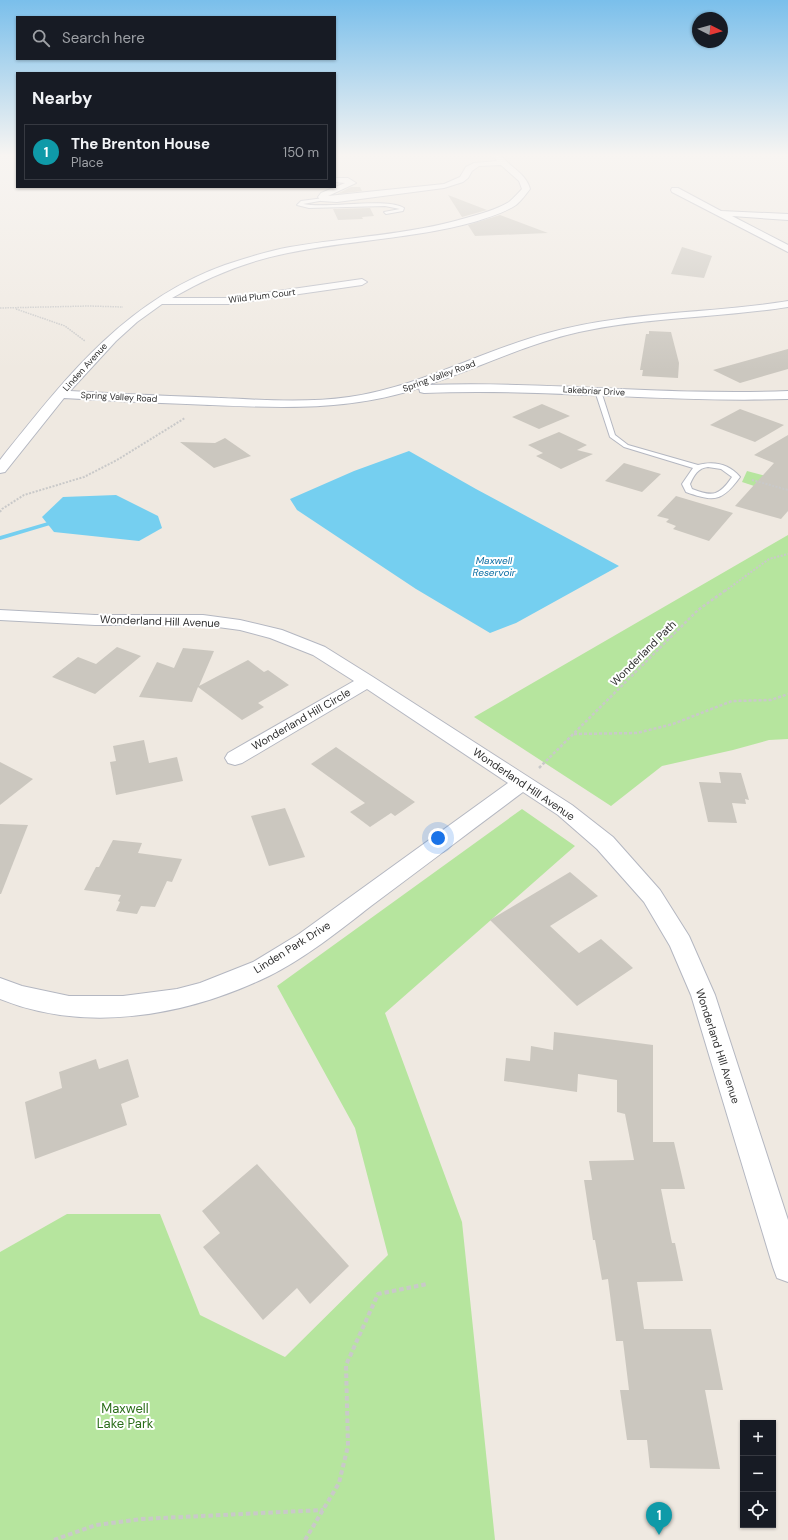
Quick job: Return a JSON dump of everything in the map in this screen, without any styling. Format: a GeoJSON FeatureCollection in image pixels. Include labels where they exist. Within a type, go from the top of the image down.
{"type":"FeatureCollection","features":[{"type":"Feature","properties":{"kind":"street","name":"Linden Avenue"},"geometry":{"type":"LineString","coordinates":[[0,469],[61,394],[102,349],[133,320],[156,304],[189,285],[221,269],[261,256],[319,245],[428,230],[444,226]]}},
{"type":"Feature","properties":{"kind":"street"},"geometry":{"type":"LineString","coordinates":[[744,226],[788,249]]}},
{"type":"Feature","properties":{"kind":"street","name":"Wild Plum Court"},"geometry":{"type":"LineString","coordinates":[[156,304],[230,301],[362,282]]}},
{"type":"Feature","properties":{"kind":"street","name":"Spring Valley Road"},"geometry":{"type":"LineString","coordinates":[[61,394],[306,404],[349,400],[400,391],[551,335],[585,327],[616,322],[752,310],[788,304]]}},
{"type":"Feature","properties":{"kind":"street","name":"Lakebriar Drive"},"geometry":{"type":"LineString","coordinates":[[400,391],[462,387],[497,387],[727,397],[788,395]]}},
{"type":"Feature","properties":{"kind":"street","name":"Wonderland Hill Avenue"},"geometry":{"type":"LineString","coordinates":[[0,615],[95,620],[203,620],[240,625],[276,634],[318,651],[367,681],[565,810],[605,843],[652,896],[681,943],[703,995],[788,1267]]}},
{"type":"Feature","properties":{"kind":"street","name":"Wonderland Hill Circle"},"geometry":{"type":"LineString","coordinates":[[235,758],[367,681]]}},
{"type":"Feature","properties":{"kind":"street","name":"Linden Park Drive"},"geometry":{"type":"LineString","coordinates":[[0,988],[20,996],[69,1006],[123,1006],[177,999],[203,992],[261,969],[307,941],[522,783]]}},
{"type":"Feature","properties":{"kind":"lane"},"geometry":{"type":"LineString","coordinates":[[598,391],[612,436],[626,446],[698,467]]}},
{"type":"Feature","properties":{"kind":"lane"},"geometry":{"type":"LineString","coordinates":[[707,464],[720,466],[730,471],[736,477],[724,494],[714,498],[701,495],[689,490],[686,484],[692,473],[698,467],[707,464]]}},
{"type":"Feature","properties":{"kind":"path"},"geometry":{"type":"LineString","coordinates":[[0,308],[156,304]]}},
{"type":"Feature","properties":{"kind":"path"},"geometry":{"type":"LineString","coordinates":[[9,308],[19,309],[65,326],[82,340],[102,349]]}},
{"type":"Feature","properties":{"kind":"path"},"geometry":{"type":"LineString","coordinates":[[0,512],[2,509],[24,495],[84,477],[117,460],[211,401]]}},
{"type":"Feature","properties":{"kind":"path"},"geometry":{"type":"LineString","coordinates":[[736,477],[758,481],[788,490]]}},
{"type":"Feature","properties":{"kind":"path","name":"Wonderland Path"},"geometry":{"type":"LineString","coordinates":[[522,783],[698,610],[769,559],[788,554]]}},
{"type":"Feature","properties":{"kind":"path"},"geometry":{"type":"LineString","coordinates":[[573,734],[637,733],[673,724],[732,701],[771,700],[788,694]]}},
{"type":"Feature","properties":{"kind":"path"},"geometry":{"type":"LineString","coordinates":[[305,1540],[339,1483],[348,1446],[346,1365],[378,1294],[427,1284]]}},
{"type":"Feature","properties":{"kind":"path"},"geometry":{"type":"LineString","coordinates":[[54,1540],[96,1525],[142,1519],[323,1510]]}},
{"type":"Feature","properties":{"kind":"green space"},"geometry":{"type":"Polygon","coordinates":[[[747,471],[788,482],[788,497],[742,482],[747,471]]]}},
{"type":"Feature","properties":{"kind":"green space"},"geometry":{"type":"Polygon","coordinates":[[[788,535],[788,739],[769,740],[733,750],[662,766],[611,806],[474,717],[788,535]]]}},
{"type":"Feature","properties":{"kind":"green space","name":"Maxwell Lake Park"},"geometry":{"type":"Polygon","coordinates":[[[522,809],[575,846],[385,1013],[462,1222],[495,1540],[0,1540],[0,1252],[67,1214],[160,1214],[200,1315],[285,1357],[388,1255],[355,1128],[277,986],[522,809]]]}},
{"type":"Feature","properties":{"kind":"water","name":"Maxwell Reservoir"},"geometry":{"type":"Polygon","coordinates":[[[409,451],[619,566],[516,623],[490,633],[416,589],[297,510],[290,499],[354,471],[409,451]]]}},
{"type":"Feature","properties":{"kind":"water"},"geometry":{"type":"Polygon","coordinates":[[[116,495],[158,516],[162,528],[139,541],[54,532],[42,517],[63,497],[116,495]]]}},
{"type":"Feature","properties":{"kind":"building"},"geometry":{"type":"Polygon","coordinates":[[[469,226],[529,226],[548,233],[475,236],[469,226]]]}},
{"type":"Feature","properties":{"kind":"building"},"geometry":{"type":"Polygon","coordinates":[[[682,247],[712,256],[704,278],[671,274],[682,247]]]}},
{"type":"Feature","properties":{"kind":"building"},"geometry":{"type":"Polygon","coordinates":[[[649,331],[671,332],[679,363],[678,378],[642,376],[643,370],[640,370],[646,334],[649,334],[649,331]]]}},
{"type":"Feature","properties":{"kind":"building"},"geometry":{"type":"Polygon","coordinates":[[[788,349],[788,369],[740,383],[713,370],[788,349]]]}},
{"type":"Feature","properties":{"kind":"building"},"geometry":{"type":"Polygon","coordinates":[[[542,404],[570,416],[539,429],[512,417],[542,404]]]}},
{"type":"Feature","properties":{"kind":"building"},"geometry":{"type":"Polygon","coordinates":[[[740,409],[784,425],[755,442],[710,425],[740,409]]]}},
{"type":"Feature","properties":{"kind":"building"},"geometry":{"type":"Polygon","coordinates":[[[559,432],[587,445],[577,450],[593,454],[561,469],[536,456],[543,453],[528,445],[559,432]]]}},
{"type":"Feature","properties":{"kind":"building"},"geometry":{"type":"Polygon","coordinates":[[[788,435],[788,511],[781,519],[735,506],[774,463],[754,455],[788,435]]]}},
{"type":"Feature","properties":{"kind":"building"},"geometry":{"type":"Polygon","coordinates":[[[225,438],[251,456],[214,468],[180,442],[215,443],[225,438]]]}},
{"type":"Feature","properties":{"kind":"building"},"geometry":{"type":"Polygon","coordinates":[[[624,463],[661,474],[642,492],[605,481],[624,463]]]}},
{"type":"Feature","properties":{"kind":"building"},"geometry":{"type":"Polygon","coordinates":[[[676,496],[733,513],[709,541],[673,529],[676,526],[666,522],[669,519],[657,516],[676,496]]]}},
{"type":"Feature","properties":{"kind":"building"},"geometry":{"type":"Polygon","coordinates":[[[117,647],[141,656],[95,694],[52,677],[78,657],[96,664],[117,647]]]}},
{"type":"Feature","properties":{"kind":"building"},"geometry":{"type":"Polygon","coordinates":[[[183,648],[214,651],[199,686],[248,660],[264,672],[268,670],[289,685],[258,703],[264,707],[242,720],[198,687],[192,702],[139,697],[157,662],[174,668],[183,648]]]}},
{"type":"Feature","properties":{"kind":"building"},"geometry":{"type":"Polygon","coordinates":[[[144,740],[149,763],[177,757],[183,781],[116,795],[110,762],[116,761],[113,746],[144,740]]]}},
{"type":"Feature","properties":{"kind":"building"},"geometry":{"type":"Polygon","coordinates":[[[336,747],[415,802],[395,816],[391,813],[370,827],[350,812],[365,803],[311,764],[336,747]]]}},
{"type":"Feature","properties":{"kind":"building"},"geometry":{"type":"Polygon","coordinates":[[[0,762],[33,779],[0,805],[0,762]]]}},
{"type":"Feature","properties":{"kind":"building"},"geometry":{"type":"Polygon","coordinates":[[[719,772],[741,773],[749,800],[745,799],[746,804],[732,803],[737,823],[708,822],[699,782],[721,783],[719,772]]]}},
{"type":"Feature","properties":{"kind":"building"},"geometry":{"type":"Polygon","coordinates":[[[285,808],[305,857],[269,866],[251,816],[285,808]]]}},
{"type":"Feature","properties":{"kind":"building"},"geometry":{"type":"Polygon","coordinates":[[[0,824],[28,825],[1,894],[0,894],[0,824]]]}},
{"type":"Feature","properties":{"kind":"building"},"geometry":{"type":"Polygon","coordinates":[[[113,840],[142,843],[138,853],[182,859],[172,882],[167,881],[155,907],[141,906],[137,914],[116,911],[121,895],[84,890],[96,867],[99,867],[113,840]]]}},
{"type":"Feature","properties":{"kind":"building"},"geometry":{"type":"Polygon","coordinates":[[[570,872],[598,896],[550,926],[579,953],[601,939],[633,968],[577,1006],[490,920],[570,872]]]}},
{"type":"Feature","properties":{"kind":"building"},"geometry":{"type":"Polygon","coordinates":[[[554,1032],[653,1045],[653,1142],[674,1142],[685,1189],[661,1189],[672,1243],[675,1243],[683,1281],[637,1282],[644,1329],[711,1329],[723,1390],[705,1390],[720,1469],[650,1468],[647,1440],[627,1440],[620,1390],[629,1390],[623,1341],[616,1341],[608,1279],[602,1280],[595,1240],[593,1240],[584,1180],[592,1180],[589,1161],[634,1160],[625,1114],[617,1112],[617,1080],[578,1074],[577,1092],[504,1081],[506,1058],[530,1061],[531,1046],[553,1050],[554,1032]]]}},
{"type":"Feature","properties":{"kind":"building"},"geometry":{"type":"Polygon","coordinates":[[[96,1059],[99,1069],[128,1059],[139,1097],[121,1104],[127,1125],[35,1159],[25,1102],[62,1088],[59,1072],[96,1059]]]}},
{"type":"Feature","properties":{"kind":"building"},"geometry":{"type":"Polygon","coordinates":[[[257,1164],[349,1266],[310,1304],[297,1288],[263,1320],[203,1247],[220,1233],[202,1211],[257,1164]]]}},
{"type":"Feature","properties":{"kind":"waterway"},"geometry":{"type":"LineString","coordinates":[[0,538],[48,524]]}},
{"type":"Feature","properties":{"kind":"place","name":"The Brenton House"},"geometry":{"type":"Point","coordinates":[659,1535]}}]}
